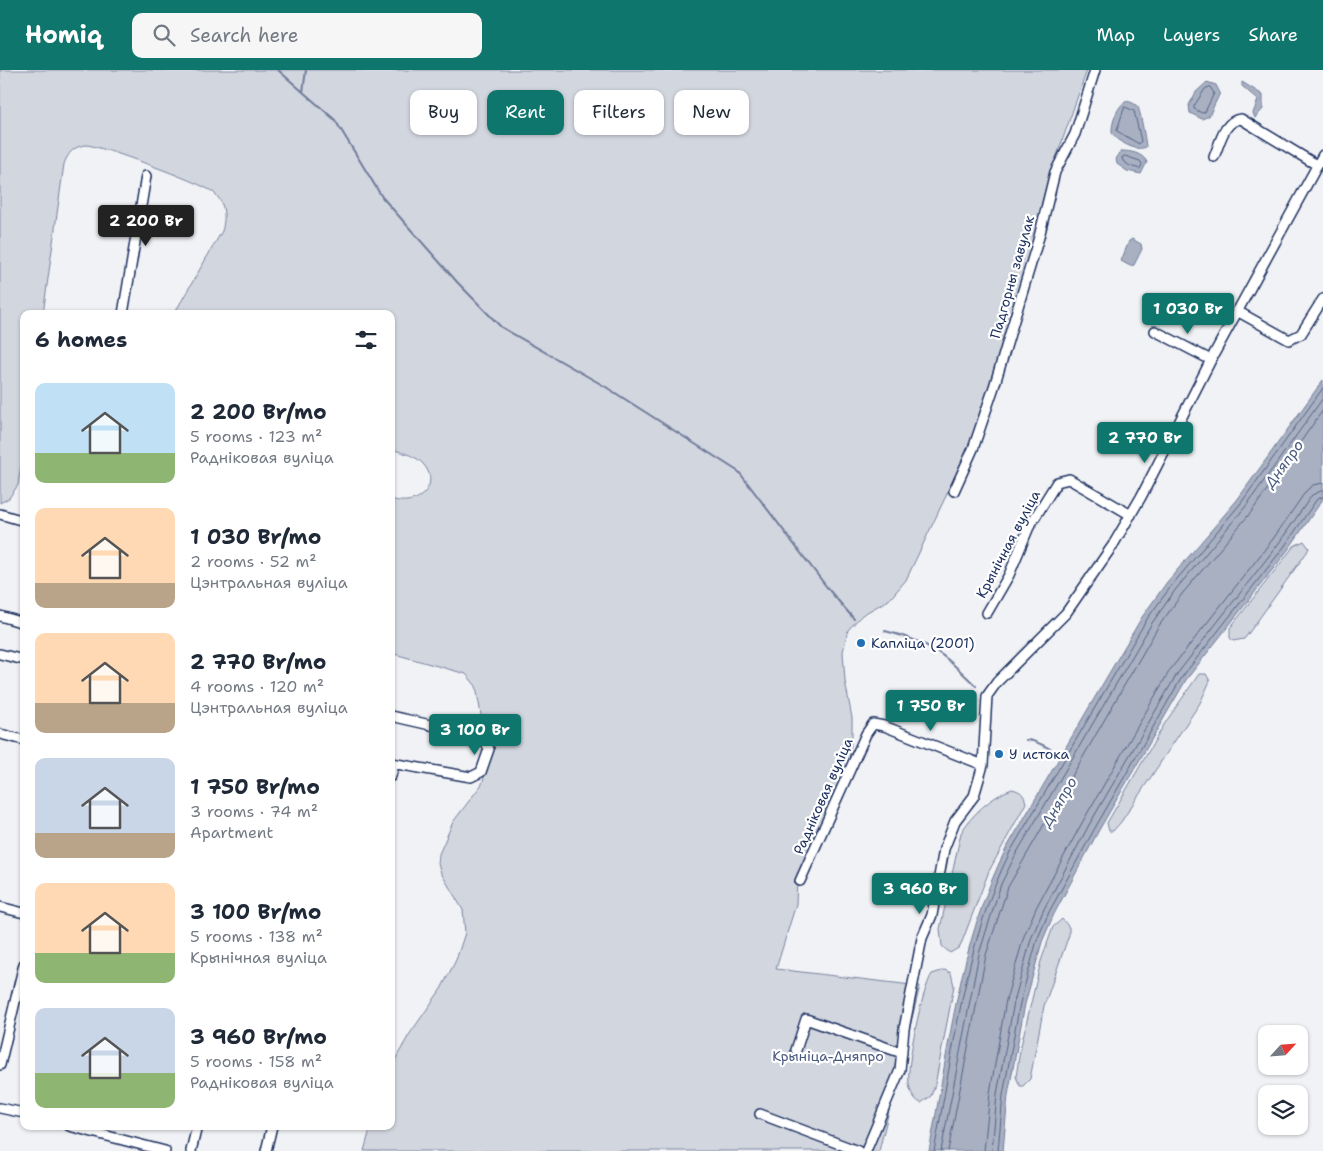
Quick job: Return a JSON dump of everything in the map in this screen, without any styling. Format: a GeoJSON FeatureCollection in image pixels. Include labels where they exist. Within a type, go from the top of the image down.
{"type":"FeatureCollection","features":[{"type":"Feature","properties":{"kind":"street","name":"Падгорны завулак"},"geometry":{"type":"LineString","coordinates":[[954,491],[973,449],[994,386],[1039,236],[1055,172],[1074,134],[1095,70]]}},
{"type":"Feature","properties":{"kind":"street"},"geometry":{"type":"LineString","coordinates":[[1214,157],[1228,125],[1235,119],[1241,119],[1317,166]]}},
{"type":"Feature","properties":{"kind":"street"},"geometry":{"type":"LineString","coordinates":[[866,1151],[898,1079],[904,1029],[921,943],[932,915],[944,849],[955,821],[974,796],[983,765],[986,742],[986,706],[991,689],[1073,604],[1131,515],[1237,311],[1323,155]]}},
{"type":"Feature","properties":{"kind":"street"},"geometry":{"type":"LineString","coordinates":[[124,310],[146,176]]}},
{"type":"Feature","properties":{"kind":"street"},"geometry":{"type":"LineString","coordinates":[[1237,311],[1289,340],[1301,334],[1323,299]]}},
{"type":"Feature","properties":{"kind":"street"},"geometry":{"type":"LineString","coordinates":[[1154,331],[1211,360]]}},
{"type":"Feature","properties":{"kind":"street","name":"Крынічная вуліца"},"geometry":{"type":"LineString","coordinates":[[987,613],[1009,575],[1029,527],[1057,482],[1069,479],[1131,515]]}},
{"type":"Feature","properties":{"kind":"street"},"geometry":{"type":"LineString","coordinates":[[0,514],[20,520]]}},
{"type":"Feature","properties":{"kind":"street"},"geometry":{"type":"LineString","coordinates":[[0,616],[20,622]]}},
{"type":"Feature","properties":{"kind":"street"},"geometry":{"type":"LineString","coordinates":[[0,654],[20,659]]}},
{"type":"Feature","properties":{"kind":"street"},"geometry":{"type":"LineString","coordinates":[[395,717],[483,738],[489,749],[481,772],[471,777],[395,764]]}},
{"type":"Feature","properties":{"kind":"street","name":"Радніковая вуліца"},"geometry":{"type":"LineString","coordinates":[[800,881],[866,734],[873,724],[884,726],[983,765]]}},
{"type":"Feature","properties":{"kind":"street"},"geometry":{"type":"LineString","coordinates":[[0,734],[20,739]]}},
{"type":"Feature","properties":{"kind":"street"},"geometry":{"type":"LineString","coordinates":[[0,907],[20,912]]}},
{"type":"Feature","properties":{"kind":"street"},"geometry":{"type":"LineString","coordinates":[[0,1066],[20,981]]}},
{"type":"Feature","properties":{"kind":"street"},"geometry":{"type":"LineString","coordinates":[[796,1050],[806,1019],[902,1053]]}},
{"type":"Feature","properties":{"kind":"street"},"geometry":{"type":"LineString","coordinates":[[0,1108],[20,1112]]}},
{"type":"Feature","properties":{"kind":"street"},"geometry":{"type":"LineString","coordinates":[[760,1114],[858,1151]]}},
{"type":"Feature","properties":{"kind":"street"},"geometry":{"type":"LineString","coordinates":[[84,1130],[165,1151]]}},
{"type":"Feature","properties":{"kind":"street"},"geometry":{"type":"LineString","coordinates":[[191,1151],[196,1130]]}},
{"type":"Feature","properties":{"kind":"street"},"geometry":{"type":"LineString","coordinates":[[266,1151],[271,1130]]}},
{"type":"Feature","properties":{"kind":"green space","name":"Крыніца-Дняпро"},"geometry":{"type":"Polygon","coordinates":[[[0,70],[1087,70],[1054,164],[1029,257],[978,422],[965,456],[906,580],[890,599],[862,615],[848,630],[843,652],[845,681],[852,718],[848,768],[797,879],[796,904],[776,969],[920,986],[879,1151],[364,1151],[370,1130],[395,1130],[395,1060],[409,1035],[441,989],[456,960],[465,933],[463,910],[441,873],[438,864],[439,854],[453,822],[482,784],[495,740],[492,729],[481,715],[476,686],[466,674],[395,654],[395,500],[411,500],[419,497],[429,485],[430,477],[427,469],[420,461],[395,450],[395,310],[176,310],[222,231],[224,210],[220,200],[205,187],[150,165],[95,147],[86,145],[78,147],[70,153],[64,164],[44,310],[20,310],[20,473],[18,485],[9,498],[0,503],[0,70]]]}},
{"type":"Feature","properties":{"kind":"green space"},"geometry":{"type":"Polygon","coordinates":[[[1304,541],[1309,548],[1307,552],[1244,639],[1233,641],[1230,638],[1230,628],[1294,546],[1304,541]]]}},
{"type":"Feature","properties":{"kind":"green space"},"geometry":{"type":"Polygon","coordinates":[[[1199,674],[1206,674],[1210,681],[1200,703],[1121,822],[1113,831],[1109,831],[1107,823],[1165,723],[1199,674]]]}},
{"type":"Feature","properties":{"kind":"green space"},"geometry":{"type":"Polygon","coordinates":[[[1012,789],[1022,793],[1026,803],[989,871],[960,947],[950,953],[942,946],[940,929],[961,833],[970,820],[983,807],[997,796],[1012,789]]]}},
{"type":"Feature","properties":{"kind":"green space"},"geometry":{"type":"Polygon","coordinates":[[[1062,919],[1069,927],[1069,935],[1044,1006],[1030,1079],[1023,1086],[1020,1086],[1016,1077],[1020,1050],[1041,961],[1053,927],[1062,919]]]}},
{"type":"Feature","properties":{"kind":"green space"},"geometry":{"type":"Polygon","coordinates":[[[945,970],[951,973],[954,986],[935,1085],[931,1096],[921,1103],[916,1100],[909,1084],[912,1045],[928,982],[932,974],[945,970]]]}},
{"type":"Feature","properties":{"kind":"water"},"geometry":{"type":"Polygon","coordinates":[[[1207,82],[1216,85],[1220,93],[1209,116],[1202,119],[1190,113],[1189,105],[1196,92],[1207,82]]]}},
{"type":"Feature","properties":{"kind":"water"},"geometry":{"type":"Polygon","coordinates":[[[1242,82],[1263,95],[1263,109],[1255,118],[1253,113],[1258,100],[1242,86],[1242,82]]]}},
{"type":"Feature","properties":{"kind":"water"},"geometry":{"type":"Polygon","coordinates":[[[1127,101],[1138,107],[1146,147],[1132,147],[1119,140],[1112,133],[1116,114],[1127,101]]]}},
{"type":"Feature","properties":{"kind":"water"},"geometry":{"type":"Polygon","coordinates":[[[1121,151],[1136,153],[1145,159],[1147,162],[1141,174],[1127,171],[1117,164],[1116,159],[1121,151]]]}},
{"type":"Feature","properties":{"kind":"water"},"geometry":{"type":"Polygon","coordinates":[[[1132,239],[1141,244],[1142,249],[1134,265],[1130,266],[1121,261],[1129,241],[1132,239]]]}},
{"type":"Feature","properties":{"kind":"water","name":"Дняпро"},"geometry":{"type":"Polygon","coordinates":[[[1323,380],[1323,499],[1288,550],[1186,680],[1099,830],[1054,914],[1042,942],[1025,1004],[1008,1095],[1003,1151],[929,1151],[957,997],[966,959],[990,885],[1006,849],[1142,617],[1167,582],[1237,500],[1323,380]]]}},
{"type":"Feature","properties":{"kind":"waterway"},"geometry":{"type":"LineString","coordinates":[[278,70],[335,120],[382,197],[458,283],[501,327],[606,387],[739,472],[829,590],[854,619]]}},
{"type":"Feature","properties":{"kind":"waterway"},"geometry":{"type":"LineString","coordinates":[[303,92],[306,70]]}},
{"type":"Feature","properties":{"kind":"waterway"},"geometry":{"type":"LineString","coordinates":[[885,631],[914,640],[945,657],[976,686]]}},
{"type":"Feature","properties":{"kind":"waterway"},"geometry":{"type":"LineString","coordinates":[[1026,740],[1040,744],[1063,757]]}},
{"type":"Feature","properties":{"kind":"place","name":"Капліца (2001)"},"geometry":{"type":"Point","coordinates":[861,643]}},
{"type":"Feature","properties":{"kind":"place","name":"У истока"},"geometry":{"type":"Point","coordinates":[999,754]}}]}
